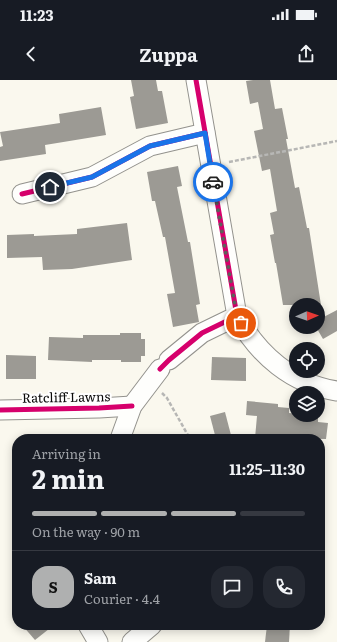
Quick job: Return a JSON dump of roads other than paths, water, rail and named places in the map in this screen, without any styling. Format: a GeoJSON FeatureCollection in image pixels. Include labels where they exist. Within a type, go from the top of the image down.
{"type":"FeatureCollection","features":[{"type":"Feature","properties":{"kind":"street"},"geometry":{"type":"LineString","coordinates":[[196,80],[237,316],[244,330],[254,343],[278,366],[319,387],[337,391]]}},
{"type":"Feature","properties":{"kind":"street"},"geometry":{"type":"LineString","coordinates":[[22,194],[92,177],[150,146],[205,133]]}},
{"type":"Feature","properties":{"kind":"street"},"geometry":{"type":"LineString","coordinates":[[122,434],[132,406],[160,370],[202,332],[237,316]]}},
{"type":"Feature","properties":{"kind":"street","name":"Ratcliff Lawns"},"geometry":{"type":"LineString","coordinates":[[0,410],[132,406]]}},
{"type":"Feature","properties":{"kind":"street"},"geometry":{"type":"LineString","coordinates":[[91,630],[98,642]]}},
{"type":"Feature","properties":{"kind":"street"},"geometry":{"type":"LineString","coordinates":[[132,642],[146,630]]}}]}
